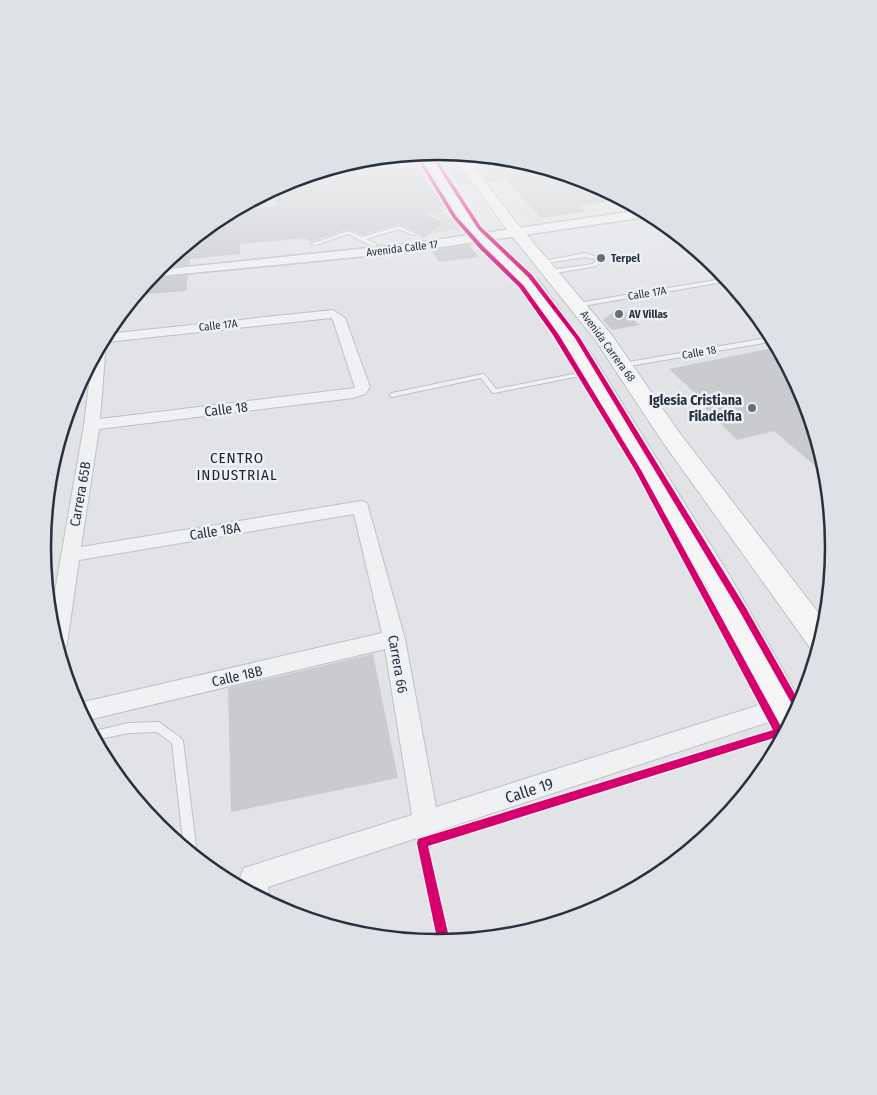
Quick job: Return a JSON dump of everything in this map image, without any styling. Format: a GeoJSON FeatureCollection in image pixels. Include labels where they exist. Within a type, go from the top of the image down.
{"type":"FeatureCollection","features":[{"type":"Feature","properties":{"kind":"main road","name":"Avenida Carrera 68"},"geometry":{"type":"LineString","coordinates":[[457,204],[475,234],[534,286],[593,372],[792,706]]}},
{"type":"Feature","properties":{"kind":"main road","name":"Avenida Carrera 68"},"geometry":{"type":"LineString","coordinates":[[501,204],[520,226],[545,267],[623,365],[670,436],[816,632]]}},
{"type":"Feature","properties":{"kind":"street","name":"Avenida Calle 17"},"geometry":{"type":"LineString","coordinates":[[173,266],[475,234],[629,211]]}},
{"type":"Feature","properties":{"kind":"street","name":"Avenida Calle 17"},"geometry":{"type":"LineString","coordinates":[[520,226],[636,214]]}},
{"type":"Feature","properties":{"kind":"street","name":"Avenida Calle 17"},"geometry":{"type":"LineString","coordinates":[[167,272],[321,251],[368,242],[475,234]]}},
{"type":"Feature","properties":{"kind":"street","name":"Calle 17A"},"geometry":{"type":"LineString","coordinates":[[114,337],[333,314],[340,318],[363,387],[360,391]]}},
{"type":"Feature","properties":{"kind":"street","name":"Carrera 65B"},"geometry":{"type":"LineString","coordinates":[[59,624],[92,425],[99,361]]}},
{"type":"Feature","properties":{"kind":"street","name":"Calle 18"},"geometry":{"type":"LineString","coordinates":[[92,425],[353,394],[360,391]]}},
{"type":"Feature","properties":{"kind":"street","name":"Calle 18A"},"geometry":{"type":"LineString","coordinates":[[70,555],[361,507]]}},
{"type":"Feature","properties":{"kind":"street","name":"Carrera 66"},"geometry":{"type":"LineString","coordinates":[[361,507],[394,639],[426,823]]}},
{"type":"Feature","properties":{"kind":"street","name":"Calle 18B"},"geometry":{"type":"LineString","coordinates":[[87,710],[394,639]]}},
{"type":"Feature","properties":{"kind":"street","name":"Calle 19"},"geometry":{"type":"LineString","coordinates":[[255,887],[426,823],[789,711]]}},
{"type":"Feature","properties":{"kind":"lane"},"geometry":{"type":"LineString","coordinates":[[368,242],[399,227],[415,234]]}},
{"type":"Feature","properties":{"kind":"lane"},"geometry":{"type":"LineString","coordinates":[[545,267],[585,255],[592,256]]}},
{"type":"Feature","properties":{"kind":"lane"},"geometry":{"type":"LineString","coordinates":[[545,267],[595,265],[598,261]]}},
{"type":"Feature","properties":{"kind":"lane","name":"Calle 17A"},"geometry":{"type":"LineString","coordinates":[[577,305],[716,282]]}},
{"type":"Feature","properties":{"kind":"lane","name":"Calle 18"},"geometry":{"type":"LineString","coordinates":[[623,365],[765,340]]}},
{"type":"Feature","properties":{"kind":"lane"},"geometry":{"type":"LineString","coordinates":[[392,395],[482,376],[494,391],[593,372]]}},
{"type":"Feature","properties":{"kind":"lane"},"geometry":{"type":"LineString","coordinates":[[99,734],[129,728],[159,727],[177,741],[190,844]]}},
{"type":"Feature","properties":{"kind":"path"},"geometry":{"type":"LineString","coordinates":[[447,204],[475,234]]}},
{"type":"Feature","properties":{"kind":"path"},"geometry":{"type":"LineString","coordinates":[[432,210],[450,209]]}},
{"type":"Feature","properties":{"kind":"path"},"geometry":{"type":"LineString","coordinates":[[512,209],[525,212],[520,226]]}},
{"type":"Feature","properties":{"kind":"shaded area"},"geometry":{"type":"Polygon","coordinates":[[[431,210],[452,217],[462,229],[422,235],[415,232],[443,222],[437,216],[421,212],[431,210]]]}},
{"type":"Feature","properties":{"kind":"building"},"geometry":{"type":"Polygon","coordinates":[[[277,204],[443,204],[444,206],[438,207],[442,212],[423,213],[443,222],[423,239],[418,232],[399,224],[362,235],[347,229],[311,242],[304,238],[240,244],[240,254],[190,259],[189,265],[172,267],[203,240],[245,212],[252,208],[277,206],[277,204]]]}},
{"type":"Feature","properties":{"kind":"building"},"geometry":{"type":"Polygon","coordinates":[[[528,204],[591,204],[579,206],[586,212],[541,218],[528,204]]]}},
{"type":"Feature","properties":{"kind":"building"},"geometry":{"type":"Polygon","coordinates":[[[469,245],[479,257],[439,262],[431,250],[469,245]]]}},
{"type":"Feature","properties":{"kind":"building"},"geometry":{"type":"Polygon","coordinates":[[[188,275],[186,291],[145,294],[161,278],[188,275]]]}},
{"type":"Feature","properties":{"kind":"building","name":"AV Villas"},"geometry":{"type":"Polygon","coordinates":[[[620,307],[639,325],[612,330],[603,320],[620,307]]]}},
{"type":"Feature","properties":{"kind":"building"},"geometry":{"type":"Polygon","coordinates":[[[771,349],[796,399],[813,447],[817,468],[774,431],[737,440],[694,397],[699,397],[669,369],[771,349]]]}},
{"type":"Feature","properties":{"kind":"building"},"geometry":{"type":"Polygon","coordinates":[[[373,654],[398,778],[231,812],[228,688],[373,654]]]}},
{"type":"Feature","properties":{"kind":"cycle path"},"geometry":{"type":"LineString","coordinates":[[446,204],[454,217],[482,248],[521,286],[556,335],[638,470],[779,732]]}},
{"type":"Feature","properties":{"kind":"cycle path"},"geometry":{"type":"LineString","coordinates":[[464,204],[479,228],[530,276],[577,338],[743,610],[794,701]]}},
{"type":"Feature","properties":{"kind":"cycle path"},"geometry":{"type":"LineString","coordinates":[[442,935],[422,843],[779,732]]}},
{"type":"Feature","properties":{"kind":"place","name":"Terpel"},"geometry":{"type":"Point","coordinates":[601,258]}},
{"type":"Feature","properties":{"kind":"place","name":"AV Villas"},"geometry":{"type":"Point","coordinates":[619,314]}},
{"type":"Feature","properties":{"kind":"place","name":"Iglesia Cristiana Filadelfia"},"geometry":{"type":"Point","coordinates":[752,408]}},
{"type":"Feature","properties":{"kind":"district","name":"CENTRO INDUSTRIAL"},"geometry":{"type":"Point","coordinates":[237,466]}}]}
